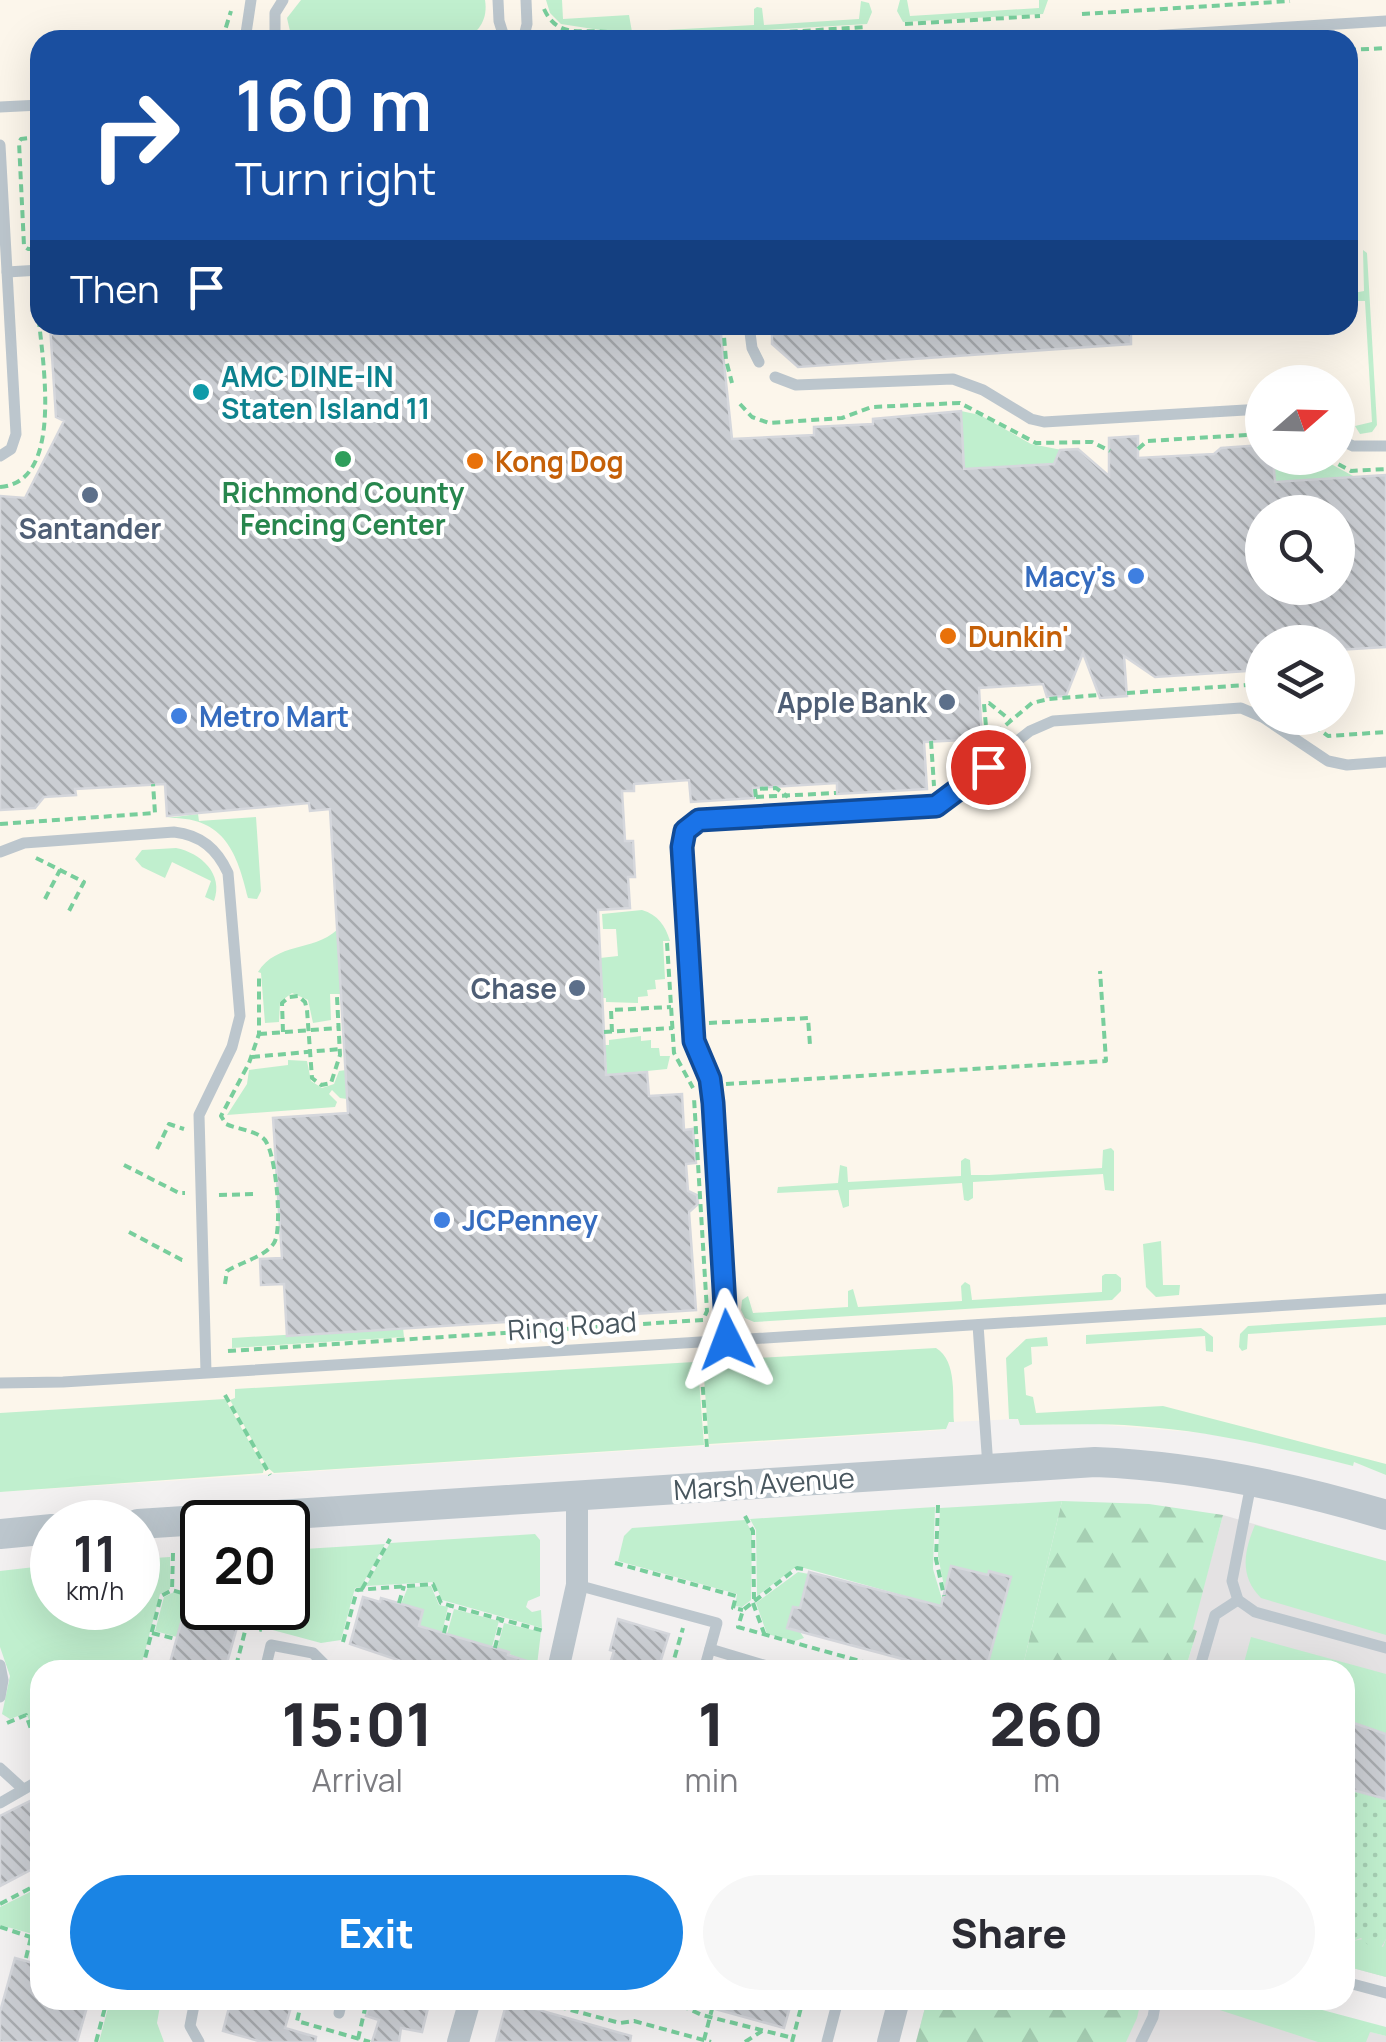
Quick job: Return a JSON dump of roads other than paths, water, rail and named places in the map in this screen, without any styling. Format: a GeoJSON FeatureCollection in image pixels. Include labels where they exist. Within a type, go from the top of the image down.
{"type":"FeatureCollection","features":[{"type":"Feature","properties":{"kind":"street","name":"Marsh Avenue"},"geometry":{"type":"LineString","coordinates":[[160,1523],[1095,1462],[1165,1465],[1252,1480],[1386,1515]]}},
{"type":"Feature","properties":{"kind":"street"},"geometry":{"type":"LineString","coordinates":[[560,1660],[577,1586],[577,1496]]}},
{"type":"Feature","properties":{"kind":"street"},"geometry":{"type":"LineString","coordinates":[[0,1534],[30,1531]]}},
{"type":"Feature","properties":{"kind":"street"},"geometry":{"type":"LineString","coordinates":[[458,2042],[467,2010]]}},
{"type":"Feature","properties":{"kind":"street"},"geometry":{"type":"LineString","coordinates":[[888,2042],[896,2010]]}},
{"type":"Feature","properties":{"kind":"lane"},"geometry":{"type":"LineString","coordinates":[[246,30],[251,0]]}},
{"type":"Feature","properties":{"kind":"lane"},"geometry":{"type":"LineString","coordinates":[[275,30],[275,13],[284,0]]}},
{"type":"Feature","properties":{"kind":"lane"},"geometry":{"type":"LineString","coordinates":[[498,0],[502,30]]}},
{"type":"Feature","properties":{"kind":"lane"},"geometry":{"type":"LineString","coordinates":[[526,0],[526,30]]}},
{"type":"Feature","properties":{"kind":"lane"},"geometry":{"type":"LineString","coordinates":[[1244,30],[1386,21]]}},
{"type":"Feature","properties":{"kind":"lane"},"geometry":{"type":"LineString","coordinates":[[0,107],[30,105]]}},
{"type":"Feature","properties":{"kind":"lane"},"geometry":{"type":"LineString","coordinates":[[0,145],[16,434],[11,449],[0,456]]}},
{"type":"Feature","properties":{"kind":"lane"},"geometry":{"type":"LineString","coordinates":[[7,272],[30,275]]}},
{"type":"Feature","properties":{"kind":"lane"},"geometry":{"type":"LineString","coordinates":[[750,335],[759,362]]}},
{"type":"Feature","properties":{"kind":"lane"},"geometry":{"type":"LineString","coordinates":[[775,377],[796,384],[953,378],[1044,422],[1245,410]]}},
{"type":"Feature","properties":{"kind":"lane"},"geometry":{"type":"LineString","coordinates":[[1355,446],[1386,446]]}},
{"type":"Feature","properties":{"kind":"lane"},"geometry":{"type":"LineString","coordinates":[[727,1340],[711,1085],[694,1041],[682,847],[685,831],[699,820],[936,806],[1030,731],[1053,722],[1245,710]]}},
{"type":"Feature","properties":{"kind":"lane"},"geometry":{"type":"LineString","coordinates":[[1290,735],[1328,761],[1347,765],[1386,762]]}},
{"type":"Feature","properties":{"kind":"lane"},"geometry":{"type":"LineString","coordinates":[[0,852],[24,842],[174,832],[206,843],[224,863],[232,898],[240,1016],[232,1048],[199,1115],[206,1372]]}},
{"type":"Feature","properties":{"kind":"lane","name":"Ring Road"},"geometry":{"type":"LineString","coordinates":[[0,1384],[1386,1299]]}},
{"type":"Feature","properties":{"kind":"lane"},"geometry":{"type":"LineString","coordinates":[[978,1325],[988,1466]]}},
{"type":"Feature","properties":{"kind":"lane"},"geometry":{"type":"LineString","coordinates":[[1252,1480],[1232,1581],[1238,1600],[1255,1612],[1386,1648]]}},
{"type":"Feature","properties":{"kind":"lane"},"geometry":{"type":"LineString","coordinates":[[577,1586],[716,1623],[707,1660]]}},
{"type":"Feature","properties":{"kind":"lane"},"geometry":{"type":"LineString","coordinates":[[1202,1660],[1215,1615],[1238,1600]]}},
{"type":"Feature","properties":{"kind":"lane"},"geometry":{"type":"LineString","coordinates":[[268,1660],[272,1646],[313,1654],[319,1660]]}},
{"type":"Feature","properties":{"kind":"lane"},"geometry":{"type":"LineString","coordinates":[[710,1649],[747,1660]]}},
{"type":"Feature","properties":{"kind":"lane"},"geometry":{"type":"LineString","coordinates":[[0,1665],[0,1697]]}},
{"type":"Feature","properties":{"kind":"lane"},"geometry":{"type":"LineString","coordinates":[[0,1768],[23,1789]]}},
{"type":"Feature","properties":{"kind":"lane"},"geometry":{"type":"LineString","coordinates":[[0,1802],[30,1785]]}},
{"type":"Feature","properties":{"kind":"lane"},"geometry":{"type":"LineString","coordinates":[[1355,1985],[1386,1994]]}},
{"type":"Feature","properties":{"kind":"lane"},"geometry":{"type":"LineString","coordinates":[[193,2010],[190,2026],[200,2042]]}},
{"type":"Feature","properties":{"kind":"lane"},"geometry":{"type":"LineString","coordinates":[[826,2042],[835,2010]]}},
{"type":"Feature","properties":{"kind":"lane"},"geometry":{"type":"LineString","coordinates":[[1141,2042],[1154,2010]]}},
{"type":"Feature","properties":{"kind":"place","name":"AMC DINE-IN Staten Island 11"},"geometry":{"type":"Point","coordinates":[201,392]}},
{"type":"Feature","properties":{"kind":"place","name":"Richmond County Fencing Center"},"geometry":{"type":"Point","coordinates":[343,459]}},
{"type":"Feature","properties":{"kind":"place","name":"Kong Dog"},"geometry":{"type":"Point","coordinates":[475,461]}},
{"type":"Feature","properties":{"kind":"place","name":"Santander"},"geometry":{"type":"Point","coordinates":[90,495]}},
{"type":"Feature","properties":{"kind":"place","name":"Macy's"},"geometry":{"type":"Point","coordinates":[1136,576]}},
{"type":"Feature","properties":{"kind":"place","name":"Dunkin'"},"geometry":{"type":"Point","coordinates":[948,636]}},
{"type":"Feature","properties":{"kind":"place","name":"Apple Bank"},"geometry":{"type":"Point","coordinates":[947,702]}},
{"type":"Feature","properties":{"kind":"place","name":"Metro Mart"},"geometry":{"type":"Point","coordinates":[179,716]}},
{"type":"Feature","properties":{"kind":"place","name":"Chase"},"geometry":{"type":"Point","coordinates":[577,988]}},
{"type":"Feature","properties":{"kind":"place","name":"JCPenney"},"geometry":{"type":"Point","coordinates":[442,1220]}}]}
